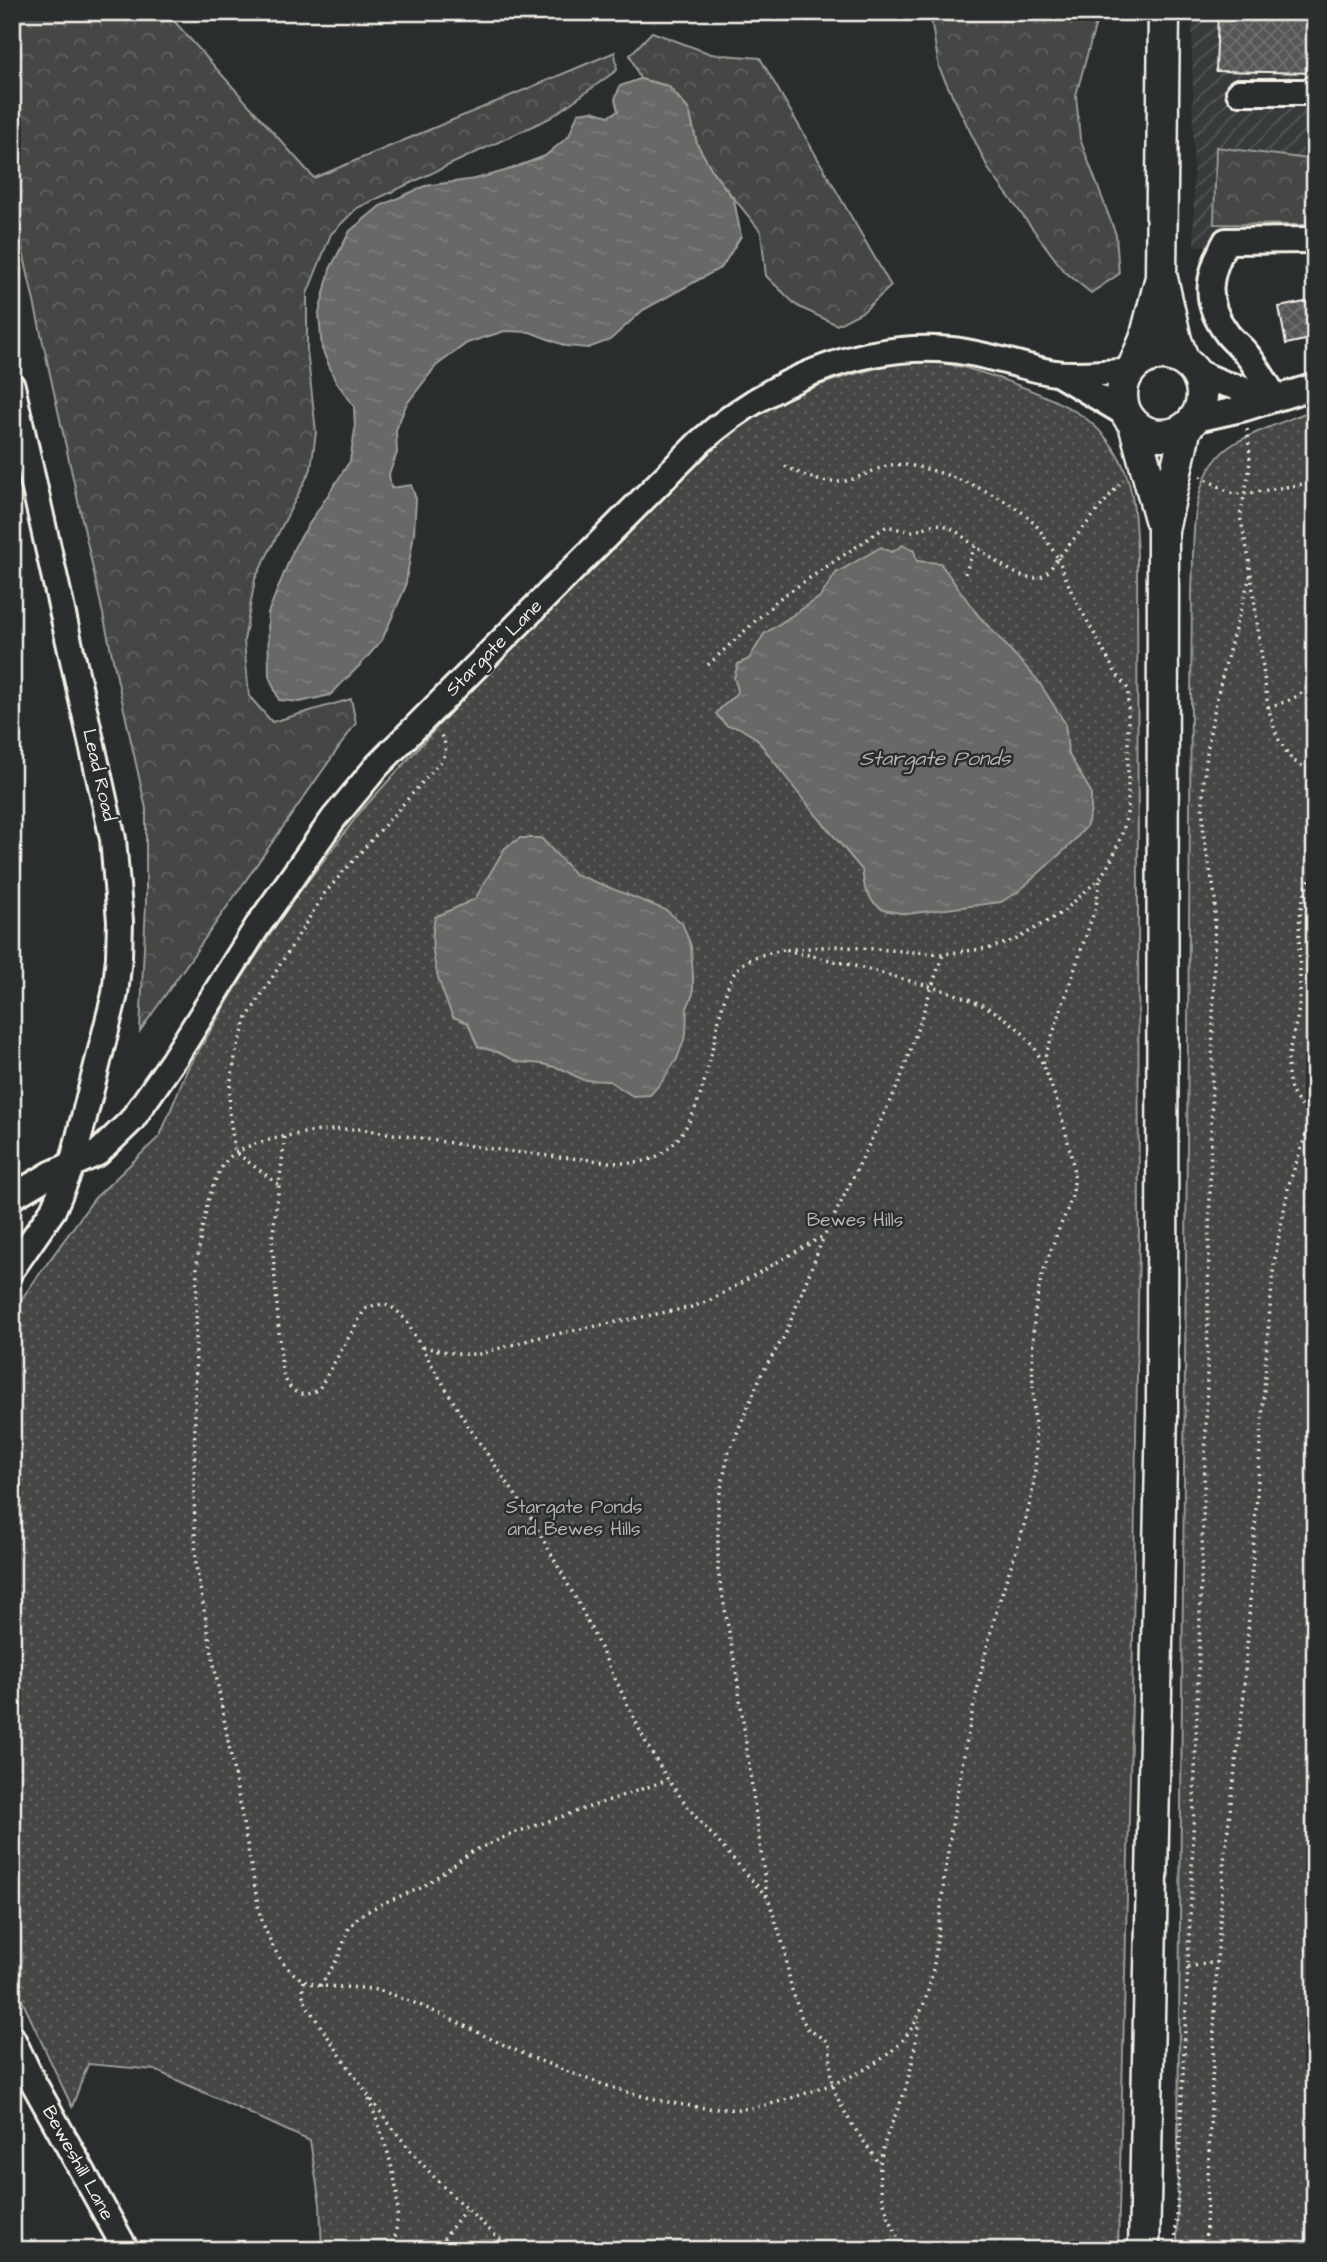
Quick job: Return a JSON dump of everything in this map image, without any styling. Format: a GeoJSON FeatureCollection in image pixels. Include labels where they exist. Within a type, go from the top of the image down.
{"type":"FeatureCollection","features":[{"type":"Feature","properties":{"kind":"main road"},"geometry":{"type":"LineString","coordinates":[[1143,2250],[1162,1411],[1163,530],[1189,424],[1201,401],[1199,380],[1176,340],[1161,274],[1164,12]]}},
{"type":"Feature","properties":{"kind":"main road"},"geometry":{"type":"LineString","coordinates":[[1161,274],[1144,339],[1122,392],[1149,474],[1163,530]]}},
{"type":"Feature","properties":{"kind":"main road"},"geometry":{"type":"LineString","coordinates":[[1132,369],[1143,360],[1163,355],[1175,356],[1189,366]]}},
{"type":"Feature","properties":{"kind":"main road"},"geometry":{"type":"LineString","coordinates":[[1130,419],[1145,432],[1155,435],[1175,433],[1189,424]]}},
{"type":"Feature","properties":{"kind":"street"},"geometry":{"type":"LineString","coordinates":[[1239,92],[1315,92]]}},
{"type":"Feature","properties":{"kind":"street"},"geometry":{"type":"LineString","coordinates":[[1275,397],[1245,352],[1226,333],[1213,310],[1210,288],[1213,265],[1226,241],[1315,240]]}},
{"type":"Feature","properties":{"kind":"street","name":"Stargate Lane"},"geometry":{"type":"LineString","coordinates":[[12,1197],[51,1174],[90,1158],[109,1145],[131,1121],[174,1059],[257,927],[334,818],[378,765],[725,420],[749,403],[804,377],[884,351],[919,347],[981,354],[1056,373],[1132,369]]}},
{"type":"Feature","properties":{"kind":"street"},"geometry":{"type":"LineString","coordinates":[[1189,366],[1225,384],[1275,397]]}},
{"type":"Feature","properties":{"kind":"street","name":"Stargate Lane"},"geometry":{"type":"LineString","coordinates":[[1056,373],[1130,419]]}},
{"type":"Feature","properties":{"kind":"street","name":"Lead Road"},"geometry":{"type":"LineString","coordinates":[[12,386],[113,839],[118,881],[120,957],[115,994],[72,1165]]}},
{"type":"Feature","properties":{"kind":"street"},"geometry":{"type":"LineString","coordinates":[[1189,424],[1315,386]]}},
{"type":"Feature","properties":{"kind":"street"},"geometry":{"type":"LineString","coordinates":[[12,1269],[53,1210],[72,1165]]}},
{"type":"Feature","properties":{"kind":"street","name":"Beweshill Lane"},"geometry":{"type":"LineString","coordinates":[[12,2038],[32,2080],[126,2250]]}},
{"type":"Feature","properties":{"kind":"path"},"geometry":{"type":"LineString","coordinates":[[1247,427],[1250,455],[1240,516],[1268,707],[1277,737],[1292,760],[1315,770]]}},
{"type":"Feature","properties":{"kind":"path"},"geometry":{"type":"LineString","coordinates":[[785,466],[813,481],[854,479],[890,465],[904,464],[929,469],[1014,506],[1031,520],[1058,558],[1072,593],[1115,672],[1128,689],[1128,809],[1113,857],[1101,877],[1063,912],[1014,940],[990,948],[943,954],[834,946],[783,950],[758,956],[743,964],[731,977],[691,1122],[673,1144],[650,1159],[627,1163],[537,1155],[360,1129],[335,1128],[285,1137],[234,1152],[226,1160],[213,1189],[201,1233],[197,1264],[194,1490],[196,1566],[260,1915],[276,1955],[304,1981],[320,1986],[365,1988],[384,1992],[432,2010],[505,2046],[603,2084],[652,2098],[712,2108],[738,2109],[768,2105],[864,2071],[901,2043],[920,2017]]}},
{"type":"Feature","properties":{"kind":"path"},"geometry":{"type":"LineString","coordinates":[[1191,474],[1230,493],[1244,494],[1315,482]]}},
{"type":"Feature","properties":{"kind":"path"},"geometry":{"type":"LineString","coordinates":[[708,664],[780,598],[887,526],[909,531],[919,530],[930,524],[940,524],[949,527],[1025,578],[1043,576],[1126,475]]}},
{"type":"Feature","properties":{"kind":"path"},"geometry":{"type":"LineString","coordinates":[[965,574],[975,546]]}},
{"type":"Feature","properties":{"kind":"path"},"geometry":{"type":"LineString","coordinates":[[1175,2250],[1188,1968],[1205,1441],[1215,912],[1203,818],[1210,724],[1250,576]]}},
{"type":"Feature","properties":{"kind":"path"},"geometry":{"type":"LineString","coordinates":[[1268,707],[1286,703],[1302,694],[1315,677]]}},
{"type":"Feature","properties":{"kind":"path"},"geometry":{"type":"LineString","coordinates":[[279,1185],[234,1152],[229,1111],[236,1052],[247,1018],[324,894],[443,759],[445,741],[426,715]]}},
{"type":"Feature","properties":{"kind":"path"},"geometry":{"type":"LineString","coordinates":[[1311,1117],[1298,1102],[1289,1082],[1287,1063],[1299,1005],[1299,925],[1303,896],[1315,870]]}},
{"type":"Feature","properties":{"kind":"path"},"geometry":{"type":"LineString","coordinates":[[1043,1063],[1096,906],[1101,877]]}},
{"type":"Feature","properties":{"kind":"path"},"geometry":{"type":"LineString","coordinates":[[783,950],[829,958],[976,1002],[1015,1026],[1031,1043],[1043,1063],[1073,1166],[1074,1183],[1070,1203],[1045,1264],[1037,1297],[1033,1332],[1035,1475],[1030,1502],[988,1644],[951,1823],[929,1990],[920,2017],[909,2079],[884,2140],[879,2164],[887,2213],[903,2250]]}},
{"type":"Feature","properties":{"kind":"path"},"geometry":{"type":"LineString","coordinates":[[879,2164],[839,2102],[829,2068],[832,2054],[828,2042],[807,2029],[802,2018],[791,1987],[784,1947],[768,1898],[736,1670],[718,1571],[718,1502],[729,1452],[762,1373],[785,1335],[825,1235],[899,1083],[943,954]]}},
{"type":"Feature","properties":{"kind":"path"},"geometry":{"type":"LineString","coordinates":[[1205,2250],[1224,1861],[1243,1704],[1274,1262],[1289,1184],[1315,1108]]}},
{"type":"Feature","properties":{"kind":"path"},"geometry":{"type":"LineString","coordinates":[[285,1137],[272,1240],[282,1371],[288,1387],[295,1394],[303,1395],[319,1390],[365,1309],[384,1303],[393,1306],[405,1319],[466,1423],[530,1516],[568,1583],[647,1745],[668,1780],[695,1816],[768,1898]]}},
{"type":"Feature","properties":{"kind":"path"},"geometry":{"type":"LineString","coordinates":[[423,1347],[457,1354],[479,1354],[536,1339],[692,1307],[711,1300],[825,1235]]}},
{"type":"Feature","properties":{"kind":"path"},"geometry":{"type":"LineString","coordinates":[[320,1986],[338,1958],[349,1928],[359,1916],[421,1888],[473,1851],[514,1833],[668,1780]]}},
{"type":"Feature","properties":{"kind":"path"},"geometry":{"type":"LineString","coordinates":[[1188,1968],[1217,1962]]}},
{"type":"Feature","properties":{"kind":"path"},"geometry":{"type":"LineString","coordinates":[[304,1981],[302,1993],[307,2006],[368,2096],[419,2159],[466,2209],[513,2250]]}},
{"type":"Feature","properties":{"kind":"path"},"geometry":{"type":"LineString","coordinates":[[368,2096],[391,2162],[397,2196],[393,2250]]}},
{"type":"Feature","properties":{"kind":"path"},"geometry":{"type":"LineString","coordinates":[[435,2250],[466,2209]]}},
{"type":"Feature","properties":{"kind":"shaded area"},"geometry":{"type":"Polygon","coordinates":[[[1192,12],[1315,12],[1315,245],[1194,246],[1192,12]]]}},
{"type":"Feature","properties":{"kind":"green space"},"geometry":{"type":"Polygon","coordinates":[[[12,12],[166,12],[314,178],[615,52],[617,70],[550,118],[357,208],[331,234],[307,294],[307,350],[316,432],[311,469],[255,579],[244,641],[249,696],[272,722],[351,699],[356,723],[140,1031],[146,904],[146,809],[12,202],[12,12]]]}},
{"type":"Feature","properties":{"kind":"green space"},"geometry":{"type":"Polygon","coordinates":[[[930,12],[1099,12],[1076,95],[1080,139],[1116,235],[1119,274],[1091,293],[1064,271],[989,170],[939,68],[930,12]]]}},
{"type":"Feature","properties":{"kind":"green space"},"geometry":{"type":"Polygon","coordinates":[[[652,32],[711,54],[760,58],[891,286],[864,311],[837,325],[797,306],[766,276],[761,232],[713,172],[697,144],[689,110],[668,86],[640,79],[630,55],[652,32]]]}},
{"type":"Feature","properties":{"kind":"green space"},"geometry":{"type":"Polygon","coordinates":[[[1216,147],[1315,160],[1315,225],[1214,224],[1216,147]]]}},
{"type":"Feature","properties":{"kind":"green space","name":"Stargate Ponds and Bewes Hills"},"geometry":{"type":"Polygon","coordinates":[[[936,362],[974,370],[1033,391],[1081,415],[1100,432],[1116,453],[1128,478],[1134,510],[1137,553],[1139,1242],[1132,1698],[1118,2250],[322,2250],[320,2204],[310,2141],[155,2070],[88,2064],[72,2107],[12,1979],[12,1312],[94,1199],[160,1136],[187,1070],[286,910],[361,811],[469,692],[711,451],[744,424],[766,409],[802,392],[840,378],[898,363],[936,362]]]}},
{"type":"Feature","properties":{"kind":"green space"},"geometry":{"type":"Polygon","coordinates":[[[1315,409],[1315,2250],[1177,2250],[1194,530],[1201,490],[1208,471],[1219,456],[1245,438],[1315,409]]]}},
{"type":"Feature","properties":{"kind":"water"},"geometry":{"type":"Polygon","coordinates":[[[640,79],[668,86],[689,110],[697,144],[734,200],[741,236],[722,267],[643,310],[610,340],[588,348],[566,346],[530,332],[505,331],[467,343],[436,366],[406,405],[396,430],[397,453],[389,474],[391,488],[411,485],[416,499],[414,533],[405,588],[382,640],[330,695],[300,702],[279,700],[269,676],[268,613],[295,546],[350,461],[355,430],[354,406],[335,380],[322,349],[319,313],[330,269],[350,231],[380,206],[425,186],[475,179],[545,156],[569,136],[578,113],[592,111],[609,116],[618,111],[615,99],[620,86],[640,79]]]}},
{"type":"Feature","properties":{"kind":"water","name":"Stargate Ponds"},"geometry":{"type":"Polygon","coordinates":[[[903,545],[914,551],[917,561],[940,563],[977,614],[1037,679],[1065,723],[1068,753],[1091,792],[1091,811],[1086,827],[1019,891],[1001,902],[907,914],[883,910],[873,902],[865,889],[862,870],[756,738],[738,727],[727,726],[716,714],[738,690],[734,678],[738,664],[749,659],[764,634],[820,597],[836,573],[881,547],[892,552],[903,545]]]}},
{"type":"Feature","properties":{"kind":"water"},"geometry":{"type":"Polygon","coordinates":[[[520,838],[541,838],[575,874],[666,910],[682,923],[691,946],[693,976],[693,994],[687,1008],[686,1034],[677,1059],[650,1095],[633,1096],[609,1081],[583,1080],[562,1069],[518,1062],[478,1047],[468,1023],[453,1017],[443,993],[433,955],[435,917],[475,899],[505,848],[520,838]]]}},
{"type":"Feature","properties":{"kind":"building"},"geometry":{"type":"Polygon","coordinates":[[[1218,12],[1315,12],[1315,73],[1216,71],[1218,12]]]}},
{"type":"Feature","properties":{"kind":"building"},"geometry":{"type":"Polygon","coordinates":[[[1315,300],[1315,338],[1286,344],[1279,307],[1315,300]]]}},
{"type":"Feature","properties":{"kind":"park label","name":"Bewes Hills"},"geometry":{"type":"Point","coordinates":[855,1220]}}]}
